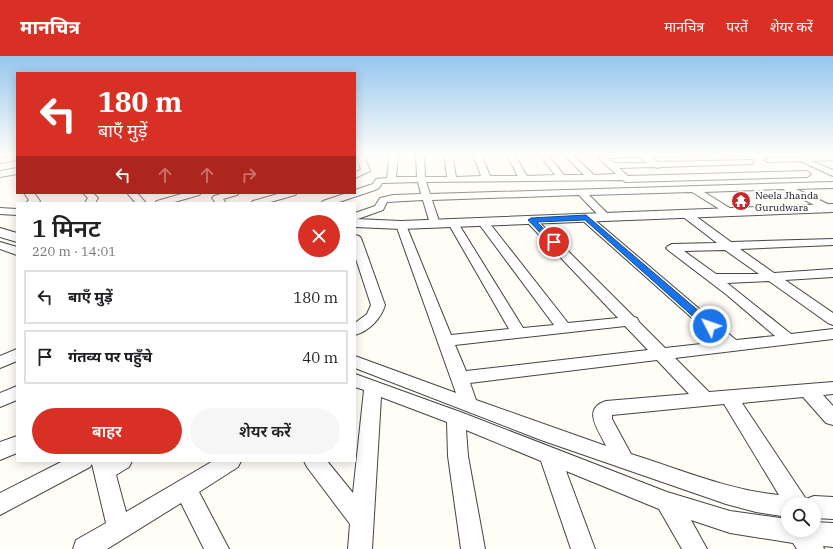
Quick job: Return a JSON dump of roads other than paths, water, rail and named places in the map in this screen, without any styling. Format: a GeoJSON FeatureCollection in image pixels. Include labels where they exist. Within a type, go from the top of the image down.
{"type":"FeatureCollection","features":[{"type":"Feature","properties":{"kind":"street"},"geometry":{"type":"LineString","coordinates":[[356,193],[376,186],[379,180],[703,177]]}},
{"type":"Feature","properties":{"kind":"street"},"geometry":{"type":"LineString","coordinates":[[766,177],[828,211]]}},
{"type":"Feature","properties":{"kind":"street"},"geometry":{"type":"LineString","coordinates":[[625,178],[642,191]]}},
{"type":"Feature","properties":{"kind":"street"},"geometry":{"type":"LineString","coordinates":[[674,178],[729,212]]}},
{"type":"Feature","properties":{"kind":"street"},"geometry":{"type":"LineString","coordinates":[[421,179],[425,197],[435,224]]}},
{"type":"Feature","properties":{"kind":"street"},"geometry":{"type":"LineString","coordinates":[[356,217],[379,208],[382,201],[387,199],[785,187],[833,184]]}},
{"type":"Feature","properties":{"kind":"street"},"geometry":{"type":"LineString","coordinates":[[582,193],[606,217]]}},
{"type":"Feature","properties":{"kind":"street"},"geometry":{"type":"LineString","coordinates":[[30,194],[35,200],[32,202]]}},
{"type":"Feature","properties":{"kind":"street"},"geometry":{"type":"LineString","coordinates":[[89,194],[94,198],[91,202]]}},
{"type":"Feature","properties":{"kind":"street"},"geometry":{"type":"LineString","coordinates":[[134,194],[140,202]]}},
{"type":"Feature","properties":{"kind":"street"},"geometry":{"type":"LineString","coordinates":[[164,202],[192,194]]}},
{"type":"Feature","properties":{"kind":"street"},"geometry":{"type":"LineString","coordinates":[[220,202],[217,198],[231,194]]}},
{"type":"Feature","properties":{"kind":"street"},"geometry":{"type":"LineString","coordinates":[[260,202],[288,194]]}},
{"type":"Feature","properties":{"kind":"street"},"geometry":{"type":"LineString","coordinates":[[329,202],[354,194]]}},
{"type":"Feature","properties":{"kind":"street"},"geometry":{"type":"LineString","coordinates":[[0,211],[16,212]]}},
{"type":"Feature","properties":{"kind":"street"},"geometry":{"type":"LineString","coordinates":[[356,223],[401,225],[729,212],[828,211]]}},
{"type":"Feature","properties":{"kind":"street"},"geometry":{"type":"LineString","coordinates":[[686,214],[728,246],[833,320]]}},
{"type":"Feature","properties":{"kind":"street"},"geometry":{"type":"LineString","coordinates":[[586,218],[733,346]]}},
{"type":"Feature","properties":{"kind":"street"},"geometry":{"type":"LineString","coordinates":[[531,220],[631,321],[705,399]]}},
{"type":"Feature","properties":{"kind":"street"},"geometry":{"type":"LineString","coordinates":[[483,222],[564,328]]}},
{"type":"Feature","properties":{"kind":"street"},"geometry":{"type":"LineString","coordinates":[[453,223],[519,333]]}},
{"type":"Feature","properties":{"kind":"street"},"geometry":{"type":"LineString","coordinates":[[401,225],[460,378],[462,411],[458,456],[473,549]]}},
{"type":"Feature","properties":{"kind":"street"},"geometry":{"type":"LineString","coordinates":[[0,232],[16,238]]}},
{"type":"Feature","properties":{"kind":"street"},"geometry":{"type":"LineString","coordinates":[[356,241],[378,305],[376,313],[372,318],[356,329]]}},
{"type":"Feature","properties":{"kind":"street"},"geometry":{"type":"LineString","coordinates":[[789,340],[755,310],[722,286],[715,278],[672,248],[833,242]]}},
{"type":"Feature","properties":{"kind":"street"},"geometry":{"type":"LineString","coordinates":[[0,245],[16,251]]}},
{"type":"Feature","properties":{"kind":"street"},"geometry":{"type":"LineString","coordinates":[[356,272],[369,282]]}},
{"type":"Feature","properties":{"kind":"street"},"geometry":{"type":"LineString","coordinates":[[715,278],[735,279],[832,274]]}},
{"type":"Feature","properties":{"kind":"street"},"geometry":{"type":"LineString","coordinates":[[445,341],[631,321]]}},
{"type":"Feature","properties":{"kind":"street"},"geometry":{"type":"LineString","coordinates":[[460,378],[833,334]]}},
{"type":"Feature","properties":{"kind":"street"},"geometry":{"type":"LineString","coordinates":[[0,362],[16,355]]}},
{"type":"Feature","properties":{"kind":"street"},"geometry":{"type":"LineString","coordinates":[[356,362],[462,411],[550,456],[667,502],[730,522],[781,520]]}},
{"type":"Feature","properties":{"kind":"street"},"geometry":{"type":"LineString","coordinates":[[360,549],[362,521],[361,384],[462,411],[624,461],[751,502],[781,514]]}},
{"type":"Feature","properties":{"kind":"street"},"geometry":{"type":"LineString","coordinates":[[624,461],[603,419],[602,411],[606,408],[833,388]]}},
{"type":"Feature","properties":{"kind":"street"},"geometry":{"type":"LineString","coordinates":[[807,390],[832,416]]}},
{"type":"Feature","properties":{"kind":"street"},"geometry":{"type":"LineString","coordinates":[[0,400],[16,393]]}},
{"type":"Feature","properties":{"kind":"street"},"geometry":{"type":"LineString","coordinates":[[729,397],[782,497]]}},
{"type":"Feature","properties":{"kind":"street"},"geometry":{"type":"LineString","coordinates":[[0,451],[16,444]]}},
{"type":"Feature","properties":{"kind":"street"},"geometry":{"type":"LineString","coordinates":[[550,456],[583,549]]}},
{"type":"Feature","properties":{"kind":"street"},"geometry":{"type":"LineString","coordinates":[[0,504],[81,462]]}},
{"type":"Feature","properties":{"kind":"street"},"geometry":{"type":"LineString","coordinates":[[85,549],[229,462]]}},
{"type":"Feature","properties":{"kind":"street"},"geometry":{"type":"LineString","coordinates":[[315,462],[362,521]]}},
{"type":"Feature","properties":{"kind":"street"},"geometry":{"type":"LineString","coordinates":[[109,464],[119,528]]}},
{"type":"Feature","properties":{"kind":"street"},"geometry":{"type":"LineString","coordinates":[[184,489],[217,549]]}},
{"type":"Feature","properties":{"kind":"street"},"geometry":{"type":"LineString","coordinates":[[667,502],[695,549]]}},
{"type":"Feature","properties":{"kind":"street"},"geometry":{"type":"LineString","coordinates":[[821,507],[833,508]]}},
{"type":"Feature","properties":{"kind":"street"},"geometry":{"type":"LineString","coordinates":[[821,529],[833,534]]}},
{"type":"Feature","properties":{"kind":"place","name":"Neela Jhanda Gurudwara"},"geometry":{"type":"Point","coordinates":[741,201]}}]}
